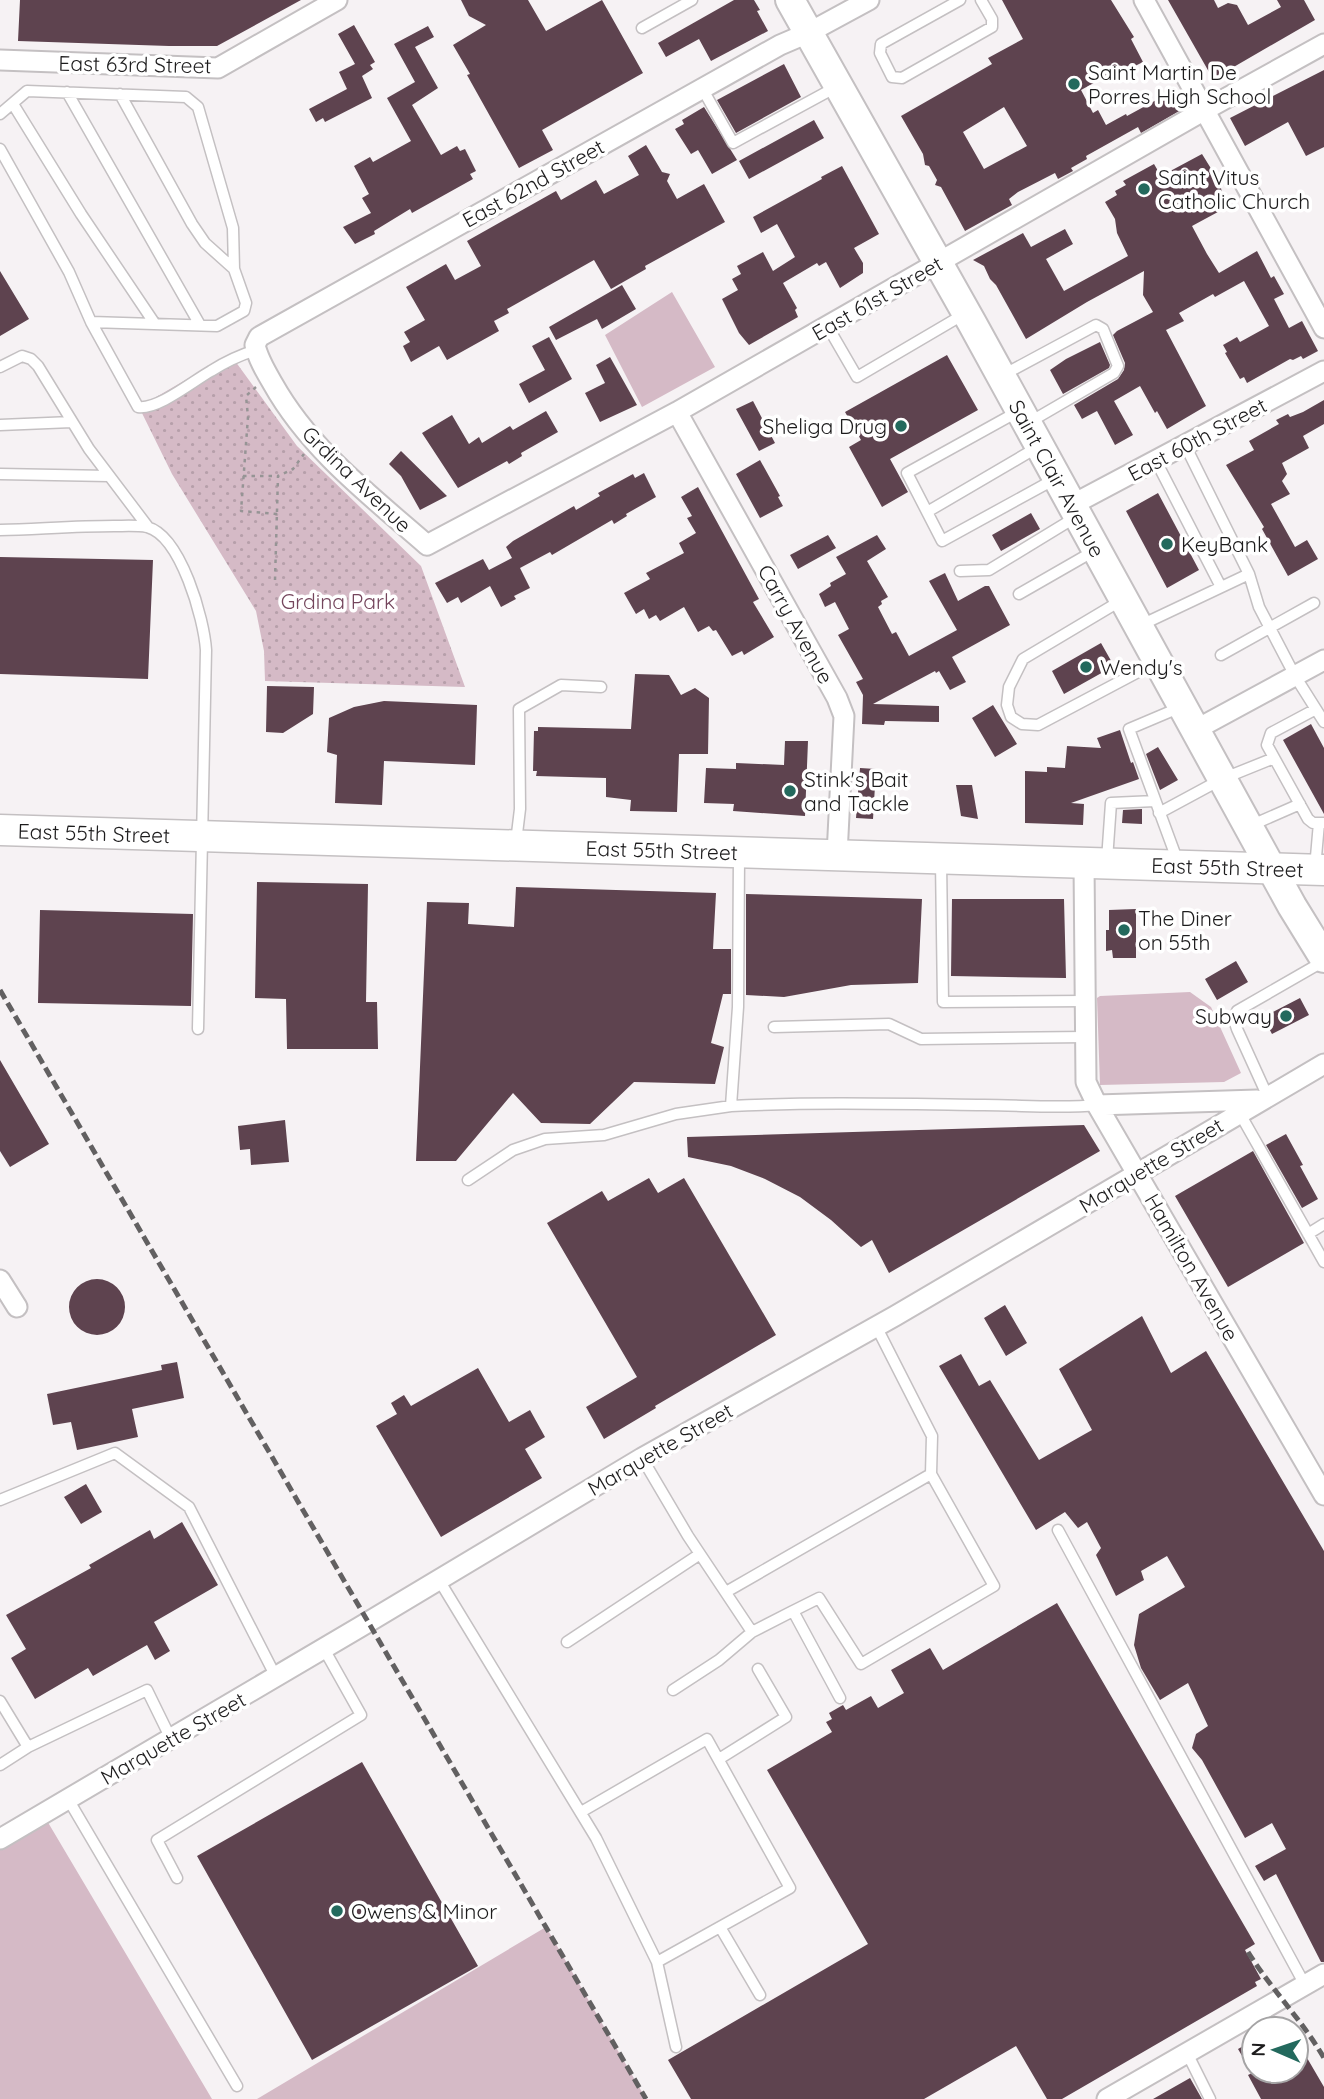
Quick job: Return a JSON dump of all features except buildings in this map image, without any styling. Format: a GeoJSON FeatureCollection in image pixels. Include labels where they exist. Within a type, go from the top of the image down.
{"type":"FeatureCollection","features":[{"type":"Feature","properties":{"kind":"main road","name":"Saint Clair Avenue"},"geometry":{"type":"LineString","coordinates":[[790,0],[966,313],[1248,827],[1324,959]]}},
{"type":"Feature","properties":{"kind":"main road","name":"East 55th Street"},"geometry":{"type":"LineString","coordinates":[[0,830],[1320,870]]}},
{"type":"Feature","properties":{"kind":"street","name":"East 63rd Street"},"geometry":{"type":"LineString","coordinates":[[0,60],[218,68],[337,0]]}},
{"type":"Feature","properties":{"kind":"street","name":"East 62nd Street"},"geometry":{"type":"LineString","coordinates":[[257,343],[702,88],[869,0]]}},
{"type":"Feature","properties":{"kind":"street"},"geometry":{"type":"LineString","coordinates":[[1144,0],[1324,328]]}},
{"type":"Feature","properties":{"kind":"street","name":"East 61st Street"},"geometry":{"type":"LineString","coordinates":[[427,545],[677,412],[1324,44]]}},
{"type":"Feature","properties":{"kind":"street","name":"Grdina Avenue"},"geometry":{"type":"LineString","coordinates":[[257,343],[282,401],[314,444],[427,545]]}},
{"type":"Feature","properties":{"kind":"street","name":"East 60th Street"},"geometry":{"type":"LineString","coordinates":[[1073,511],[1156,461],[1324,371]]}},
{"type":"Feature","properties":{"kind":"street","name":"Carry Avenue"},"geometry":{"type":"LineString","coordinates":[[677,412],[837,698],[844,716],[837,855]]}},
{"type":"Feature","properties":{"kind":"street"},"geometry":{"type":"LineString","coordinates":[[1188,718],[1295,676],[1324,660]]}},
{"type":"Feature","properties":{"kind":"street","name":"Hamilton Avenue"},"geometry":{"type":"LineString","coordinates":[[1095,863],[1086,1001],[1086,1082],[1324,1495]]}},
{"type":"Feature","properties":{"kind":"street","name":"Marquette Street"},"geometry":{"type":"LineString","coordinates":[[0,1839],[642,1458],[876,1326],[1324,1064]]}},
{"type":"Feature","properties":{"kind":"street"},"geometry":{"type":"LineString","coordinates":[[1097,1105],[1263,1098]]}},
{"type":"Feature","properties":{"kind":"street"},"geometry":{"type":"LineString","coordinates":[[0,1280],[17,1307]]}},
{"type":"Feature","properties":{"kind":"street"},"geometry":{"type":"LineString","coordinates":[[1107,2099],[1324,1974]]}},
{"type":"Feature","properties":{"kind":"lane"},"geometry":{"type":"LineString","coordinates":[[642,29],[692,0]]}},
{"type":"Feature","properties":{"kind":"lane"},"geometry":{"type":"LineString","coordinates":[[960,0],[881,44],[880,53],[892,77],[902,78],[992,27],[992,19],[981,0]]}},
{"type":"Feature","properties":{"kind":"lane"},"geometry":{"type":"LineString","coordinates":[[702,88],[733,143],[838,86]]}},
{"type":"Feature","properties":{"kind":"lane"},"geometry":{"type":"LineString","coordinates":[[0,114],[27,91],[186,97],[198,107],[233,228],[234,269],[246,303],[244,311],[217,326],[91,323]]}},
{"type":"Feature","properties":{"kind":"lane"},"geometry":{"type":"LineString","coordinates":[[67,92],[200,325]]}},
{"type":"Feature","properties":{"kind":"lane"},"geometry":{"type":"LineString","coordinates":[[120,94],[192,224],[205,243],[234,269]]}},
{"type":"Feature","properties":{"kind":"lane"},"geometry":{"type":"LineString","coordinates":[[13,104],[81,214],[155,324]]}},
{"type":"Feature","properties":{"kind":"lane"},"geometry":{"type":"LineString","coordinates":[[0,149],[69,272],[91,323],[138,407],[152,406],[257,343]]}},
{"type":"Feature","properties":{"kind":"lane"},"geometry":{"type":"LineString","coordinates":[[828,327],[857,377],[966,313]]}},
{"type":"Feature","properties":{"kind":"lane"},"geometry":{"type":"LineString","coordinates":[[927,512],[1027,427],[1114,373],[1118,366],[1103,329],[1096,325],[1000,377]]}},
{"type":"Feature","properties":{"kind":"lane"},"geometry":{"type":"LineString","coordinates":[[0,367],[22,356],[31,359],[38,366],[89,449],[148,527],[166,541],[181,564],[200,611],[205,640],[201,836],[203,873],[198,1029]]}},
{"type":"Feature","properties":{"kind":"lane"},"geometry":{"type":"LineString","coordinates":[[0,425],[72,422]]}},
{"type":"Feature","properties":{"kind":"lane"},"geometry":{"type":"LineString","coordinates":[[1027,427],[907,472],[942,541],[1056,479]]}},
{"type":"Feature","properties":{"kind":"lane"},"geometry":{"type":"LineString","coordinates":[[1185,445],[1249,573],[1259,607],[1295,676],[1324,722]]}},
{"type":"Feature","properties":{"kind":"lane"},"geometry":{"type":"LineString","coordinates":[[1156,461],[1221,586]]}},
{"type":"Feature","properties":{"kind":"lane"},"geometry":{"type":"LineString","coordinates":[[0,474],[109,476]]}},
{"type":"Feature","properties":{"kind":"lane"},"geometry":{"type":"LineString","coordinates":[[960,571],[989,569],[1073,511]]}},
{"type":"Feature","properties":{"kind":"lane"},"geometry":{"type":"LineString","coordinates":[[0,530],[74,526],[148,527]]}},
{"type":"Feature","properties":{"kind":"lane"},"geometry":{"type":"LineString","coordinates":[[1019,594],[1095,550]]}},
{"type":"Feature","properties":{"kind":"lane"},"geometry":{"type":"LineString","coordinates":[[1137,626],[1249,573]]}},
{"type":"Feature","properties":{"kind":"lane"},"geometry":{"type":"LineString","coordinates":[[1123,600],[1023,659],[1009,687],[1007,705],[1011,717],[1022,724],[1038,724],[1157,662]]}},
{"type":"Feature","properties":{"kind":"lane"},"geometry":{"type":"LineString","coordinates":[[1222,655],[1314,604]]}},
{"type":"Feature","properties":{"kind":"lane"},"geometry":{"type":"LineString","coordinates":[[516,846],[520,809],[519,709],[561,685],[601,687]]}},
{"type":"Feature","properties":{"kind":"lane"},"geometry":{"type":"LineString","coordinates":[[1316,709],[1271,733],[1267,745],[1308,819],[1322,823],[1320,870]]}},
{"type":"Feature","properties":{"kind":"lane"},"geometry":{"type":"LineString","coordinates":[[1179,866],[1129,729],[1188,718]]}},
{"type":"Feature","properties":{"kind":"lane"},"geometry":{"type":"LineString","coordinates":[[1159,813],[1222,779],[1275,758]]}},
{"type":"Feature","properties":{"kind":"lane"},"geometry":{"type":"LineString","coordinates":[[1095,863],[1111,803],[1155,801]]}},
{"type":"Feature","properties":{"kind":"lane"},"geometry":{"type":"LineString","coordinates":[[1248,827],[1300,804]]}},
{"type":"Feature","properties":{"kind":"lane"},"geometry":{"type":"LineString","coordinates":[[731,1106],[738,1007],[739,852]]}},
{"type":"Feature","properties":{"kind":"lane"},"geometry":{"type":"LineString","coordinates":[[941,859],[943,1002],[1086,1001]]}},
{"type":"Feature","properties":{"kind":"lane"},"geometry":{"type":"LineString","coordinates":[[1263,1098],[1234,1020],[1237,1011],[1324,959]]}},
{"type":"Feature","properties":{"kind":"lane"},"geometry":{"type":"LineString","coordinates":[[774,1027],[889,1024],[921,1039],[1086,1037]]}},
{"type":"Feature","properties":{"kind":"lane"},"geometry":{"type":"LineString","coordinates":[[468,1180],[513,1150],[545,1139],[604,1135],[676,1114],[731,1106],[800,1103],[1066,1108],[1097,1105]]}},
{"type":"Feature","properties":{"kind":"lane"},"geometry":{"type":"LineString","coordinates":[[1239,1112],[1324,1262]]}},
{"type":"Feature","properties":{"kind":"lane"},"geometry":{"type":"LineString","coordinates":[[1308,1234],[1324,1224]]}},
{"type":"Feature","properties":{"kind":"lane"},"geometry":{"type":"LineString","coordinates":[[673,1689],[719,1660],[752,1632],[819,1598],[861,1664],[995,1586],[931,1474],[932,1436],[876,1326]]}},
{"type":"Feature","properties":{"kind":"lane"},"geometry":{"type":"LineString","coordinates":[[0,1500],[115,1453],[189,1507],[276,1677]]}},
{"type":"Feature","properties":{"kind":"lane"},"geometry":{"type":"LineString","coordinates":[[642,1458],[700,1554],[752,1632]]}},
{"type":"Feature","properties":{"kind":"lane"},"geometry":{"type":"LineString","coordinates":[[726,1592],[931,1474]]}},
{"type":"Feature","properties":{"kind":"lane"},"geometry":{"type":"LineString","coordinates":[[1058,1530],[1305,1985]]}},
{"type":"Feature","properties":{"kind":"lane"},"geometry":{"type":"LineString","coordinates":[[567,1642],[700,1554]]}},
{"type":"Feature","properties":{"kind":"lane"},"geometry":{"type":"LineString","coordinates":[[439,1580],[597,1838],[657,1962],[676,2047]]}},
{"type":"Feature","properties":{"kind":"lane"},"geometry":{"type":"LineString","coordinates":[[793,1611],[840,1698]]}},
{"type":"Feature","properties":{"kind":"lane"},"geometry":{"type":"LineString","coordinates":[[177,1878],[157,1840],[361,1715],[324,1649]]}},
{"type":"Feature","properties":{"kind":"lane"},"geometry":{"type":"LineString","coordinates":[[719,1759],[786,1717],[758,1669]]}},
{"type":"Feature","properties":{"kind":"lane"},"geometry":{"type":"LineString","coordinates":[[0,1765],[28,1747],[147,1690],[171,1739]]}},
{"type":"Feature","properties":{"kind":"lane"},"geometry":{"type":"LineString","coordinates":[[0,1701],[28,1747]]}},
{"type":"Feature","properties":{"kind":"lane"},"geometry":{"type":"LineString","coordinates":[[581,1812],[707,1739],[790,1888],[657,1962]]}},
{"type":"Feature","properties":{"kind":"lane"},"geometry":{"type":"LineString","coordinates":[[68,1799],[237,2086]]}},
{"type":"Feature","properties":{"kind":"lane"},"geometry":{"type":"LineString","coordinates":[[720,1927],[760,1995]]}},
{"type":"Feature","properties":{"kind":"lane"},"geometry":{"type":"LineString","coordinates":[[1187,2053],[1210,2099]]}},
{"type":"Feature","properties":{"kind":"path"},"geometry":{"type":"LineString","coordinates":[[258,386],[246,396],[248,417],[241,511],[277,514]]}},
{"type":"Feature","properties":{"kind":"path"},"geometry":{"type":"LineString","coordinates":[[243,476],[278,476],[293,469],[306,451]]}},
{"type":"Feature","properties":{"kind":"path"},"geometry":{"type":"LineString","coordinates":[[275,580],[278,476]]}},
{"type":"Feature","properties":{"kind":"green space"},"geometry":{"type":"Polygon","coordinates":[[[672,292],[715,367],[642,407],[605,335],[672,292]]]}},
{"type":"Feature","properties":{"kind":"green space","name":"Grdina Park"},"geometry":{"type":"Polygon","coordinates":[[[230,354],[297,446],[421,566],[465,687],[265,681],[264,651],[256,611],[172,474],[139,407],[230,354]]]}},
{"type":"Feature","properties":{"kind":"green space"},"geometry":{"type":"Polygon","coordinates":[[[1190,992],[1211,1007],[1241,1073],[1224,1082],[1100,1085],[1097,998],[1190,992]]]}},
{"type":"Feature","properties":{"kind":"green space"},"geometry":{"type":"Polygon","coordinates":[[[43,1814],[212,2099],[0,2099],[0,1839],[43,1814]]]}},
{"type":"Feature","properties":{"kind":"green space"},"geometry":{"type":"Polygon","coordinates":[[[546,1927],[646,2099],[257,2099],[546,1927]]]}},
{"type":"Feature","properties":{"kind":"railway"},"geometry":{"type":"LineString","coordinates":[[0,990],[646,2099]]}},
{"type":"Feature","properties":{"kind":"railway"},"geometry":{"type":"LineString","coordinates":[[1248,1952],[1324,2058]]}},
{"type":"Feature","properties":{"kind":"place","name":"Saint Martin De Porres High School"},"geometry":{"type":"Point","coordinates":[1074,84]}},
{"type":"Feature","properties":{"kind":"place","name":"Saint Vitus Catholic Church"},"geometry":{"type":"Point","coordinates":[1144,189]}},
{"type":"Feature","properties":{"kind":"place","name":"Sheliga Drug"},"geometry":{"type":"Point","coordinates":[901,426]}},
{"type":"Feature","properties":{"kind":"place","name":"KeyBank"},"geometry":{"type":"Point","coordinates":[1167,544]}},
{"type":"Feature","properties":{"kind":"place","name":"Wendy's"},"geometry":{"type":"Point","coordinates":[1086,667]}},
{"type":"Feature","properties":{"kind":"place","name":"Stink's Bait and Tackle"},"geometry":{"type":"Point","coordinates":[790,791]}},
{"type":"Feature","properties":{"kind":"place","name":"The Diner on 55th"},"geometry":{"type":"Point","coordinates":[1124,930]}},
{"type":"Feature","properties":{"kind":"place","name":"Subway"},"geometry":{"type":"Point","coordinates":[1286,1016]}},
{"type":"Feature","properties":{"kind":"place","name":"Owens & Minor"},"geometry":{"type":"Point","coordinates":[337,1911]}}]}
